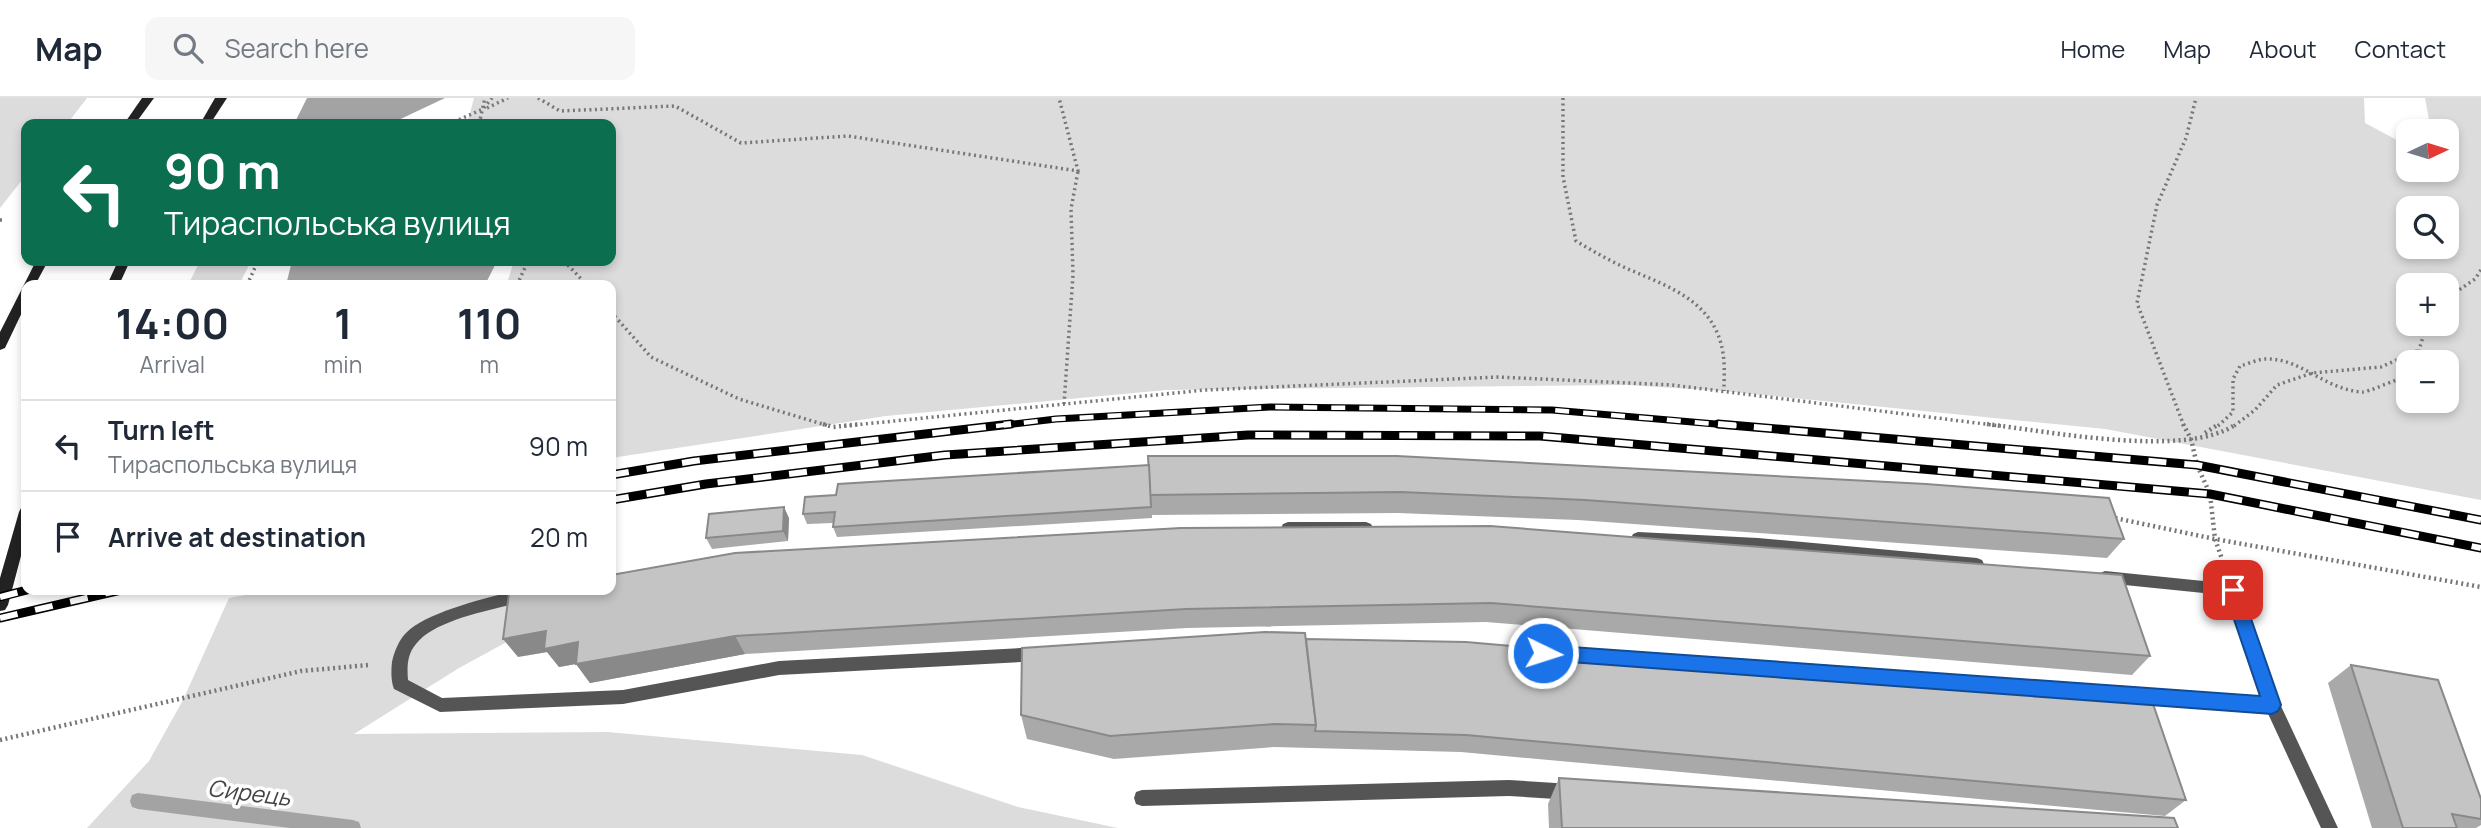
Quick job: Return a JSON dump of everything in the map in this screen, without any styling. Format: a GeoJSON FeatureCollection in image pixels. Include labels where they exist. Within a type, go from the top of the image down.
{"type":"FeatureCollection","features":[{"type":"Feature","properties":{"kind":"main road"},"geometry":{"type":"LineString","coordinates":[[133,119],[148,98]]}},
{"type":"Feature","properties":{"kind":"main road"},"geometry":{"type":"LineString","coordinates":[[208,119],[221,98]]}},
{"type":"Feature","properties":{"kind":"main road"},"geometry":{"type":"LineString","coordinates":[[0,345],[21,301]]}},
{"type":"Feature","properties":{"kind":"main road"},"geometry":{"type":"LineString","coordinates":[[0,605],[21,530]]}},
{"type":"Feature","properties":{"kind":"street"},"geometry":{"type":"LineString","coordinates":[[1273,529],[1382,528]]}},
{"type":"Feature","properties":{"kind":"street"},"geometry":{"type":"LineString","coordinates":[[1626,538],[1758,544],[1994,566]]}},
{"type":"Feature","properties":{"kind":"street"},"geometry":{"type":"LineString","coordinates":[[2089,575],[2233,590],[2272,705],[2330,828]]}},
{"type":"Feature","properties":{"kind":"street"},"geometry":{"type":"LineString","coordinates":[[512,595],[413,636],[397,663],[400,684],[440,705],[623,696],[779,668],[1055,654]]}},
{"type":"Feature","properties":{"kind":"street"},"geometry":{"type":"LineString","coordinates":[[1733,665],[2272,705]]}},
{"type":"Feature","properties":{"kind":"street"},"geometry":{"type":"LineString","coordinates":[[1142,798],[1509,788],[1592,793]]}},
{"type":"Feature","properties":{"kind":"path"},"geometry":{"type":"LineString","coordinates":[[480,119],[485,98]]}},
{"type":"Feature","properties":{"kind":"path"},"geometry":{"type":"LineString","coordinates":[[483,109],[492,98]]}},
{"type":"Feature","properties":{"kind":"path"},"geometry":{"type":"LineString","coordinates":[[460,119],[508,98]]}},
{"type":"Feature","properties":{"kind":"path"},"geometry":{"type":"LineString","coordinates":[[538,98],[560,111],[675,107],[741,143],[848,136],[1078,171]]}},
{"type":"Feature","properties":{"kind":"path"},"geometry":{"type":"LineString","coordinates":[[1059,98],[1078,171],[1071,209],[1073,275],[1063,404]]}},
{"type":"Feature","properties":{"kind":"path"},"geometry":{"type":"LineString","coordinates":[[1563,98],[1563,177],[1576,241],[1594,254],[1682,290],[1706,310],[1719,337],[1726,371],[1724,391]]}},
{"type":"Feature","properties":{"kind":"path"},"geometry":{"type":"LineString","coordinates":[[2196,98],[2186,138],[2157,205],[2137,303],[2178,415],[2191,439],[2197,466],[2210,494],[2216,539],[2233,590]]}},
{"type":"Feature","properties":{"kind":"path"},"geometry":{"type":"LineString","coordinates":[[569,266],[582,280]]}},
{"type":"Feature","properties":{"kind":"path"},"geometry":{"type":"LineString","coordinates":[[2459,290],[2475,279],[2481,270]]}},
{"type":"Feature","properties":{"kind":"path"},"geometry":{"type":"LineString","coordinates":[[616,318],[651,357],[739,399],[833,427],[1205,390],[1499,377],[1672,385],[2122,441],[2191,439],[2227,431],[2255,410],[2277,385],[2312,373],[2381,367],[2396,360]]}},
{"type":"Feature","properties":{"kind":"path"},"geometry":{"type":"LineString","coordinates":[[2419,350],[2423,336]]}},
{"type":"Feature","properties":{"kind":"path"},"geometry":{"type":"LineString","coordinates":[[2191,439],[2213,430],[2233,412],[2233,379],[2240,366],[2265,359],[2291,362],[2333,387],[2366,393],[2396,379]]}},
{"type":"Feature","properties":{"kind":"path"},"geometry":{"type":"LineString","coordinates":[[2106,516],[2216,539],[2481,587]]}},
{"type":"Feature","properties":{"kind":"path"},"geometry":{"type":"LineString","coordinates":[[0,740],[301,671],[397,663]]}},
{"type":"Feature","properties":{"kind":"shaded area"},"geometry":{"type":"Polygon","coordinates":[[[0,98],[87,98],[71,119],[21,119],[21,181],[0,208],[0,98]]]}},
{"type":"Feature","properties":{"kind":"shaded area"},"geometry":{"type":"Polygon","coordinates":[[[307,98],[445,98],[401,119],[296,119],[307,98]]]}},
{"type":"Feature","properties":{"kind":"shaded area"},"geometry":{"type":"Polygon","coordinates":[[[474,98],[2364,98],[2365,123],[2396,140],[2396,182],[2459,182],[2459,119],[2429,119],[2425,98],[2481,98],[2481,500],[2105,429],[1724,391],[1626,385],[1166,390],[886,416],[616,457],[616,280],[508,280],[512,266],[616,266],[616,119],[468,119],[474,98]]]}},
{"type":"Feature","properties":{"kind":"shaded area"},"geometry":{"type":"Polygon","coordinates":[[[198,266],[248,266],[242,280],[190,280],[198,266]]]}},
{"type":"Feature","properties":{"kind":"shaded area"},"geometry":{"type":"Polygon","coordinates":[[[291,266],[494,266],[488,280],[287,280],[291,266]]]}},
{"type":"Feature","properties":{"kind":"shaded area"},"geometry":{"type":"Polygon","coordinates":[[[245,595],[578,595],[582,601],[459,668],[354,734],[608,732],[862,755],[1018,807],[1118,828],[87,828],[149,761],[183,700],[229,598],[245,595]]]}},
{"type":"Feature","properties":{"kind":"building"},"geometry":{"type":"Polygon","coordinates":[[[1148,456],[1397,456],[1926,484],[2109,498],[2124,539],[1585,500],[1401,492],[1150,495],[1148,456]]]}},
{"type":"Feature","properties":{"kind":"building"},"geometry":{"type":"Polygon","coordinates":[[[1149,465],[1151,507],[833,527],[835,512],[803,514],[805,497],[836,495],[838,484],[1149,465]]]}},
{"type":"Feature","properties":{"kind":"building"},"geometry":{"type":"Polygon","coordinates":[[[784,507],[783,531],[706,538],[709,514],[784,507]]]}},
{"type":"Feature","properties":{"kind":"building"},"geometry":{"type":"Polygon","coordinates":[[[1490,526],[2122,575],[2150,656],[1491,603],[1186,609],[735,636],[576,664],[578,642],[544,649],[546,631],[503,639],[509,595],[616,595],[616,574],[735,553],[1181,528],[1490,526]]]}},
{"type":"Feature","properties":{"kind":"building"},"geometry":{"type":"Polygon","coordinates":[[[1265,632],[1305,633],[1316,725],[1275,724],[1110,736],[1021,715],[1022,648],[1265,632]]]}},
{"type":"Feature","properties":{"kind":"building"},"geometry":{"type":"Polygon","coordinates":[[[1306,639],[1466,642],[2152,701],[2186,800],[1466,735],[1315,731],[1306,639]]]}},
{"type":"Feature","properties":{"kind":"building"},"geometry":{"type":"Polygon","coordinates":[[[2351,665],[2438,680],[2481,799],[2481,819],[2452,814],[2457,828],[2403,828],[2351,665]]]}},
{"type":"Feature","properties":{"kind":"building"},"geometry":{"type":"Polygon","coordinates":[[[1559,778],[2174,818],[2178,828],[1562,828],[1559,778]]]}},
{"type":"Feature","properties":{"kind":"waterway","name":"Сирець"},"geometry":{"type":"LineString","coordinates":[[138,801],[353,828]]}},
{"type":"Feature","properties":{"kind":"railway"},"geometry":{"type":"LineString","coordinates":[[996,426],[1056,419],[1270,407],[1552,410],[1739,426]]}},
{"type":"Feature","properties":{"kind":"railway"},"geometry":{"type":"LineString","coordinates":[[616,474],[694,461],[1011,424]]}},
{"type":"Feature","properties":{"kind":"railway"},"geometry":{"type":"LineString","coordinates":[[1718,424],[2197,465],[2481,520]]}},
{"type":"Feature","properties":{"kind":"railway"},"geometry":{"type":"LineString","coordinates":[[616,499],[706,484],[945,455],[1248,435],[1540,436],[2210,494],[2481,548]]}},
{"type":"Feature","properties":{"kind":"railway"},"geometry":{"type":"LineString","coordinates":[[0,597],[21,592]]}},
{"type":"Feature","properties":{"kind":"railway"},"geometry":{"type":"LineString","coordinates":[[0,618],[99,595]]}},
{"type":"Feature","properties":{"kind":"route"},"geometry":{"type":"LineString","coordinates":[[1543,653],[2272,705],[2233,590]]}}]}
